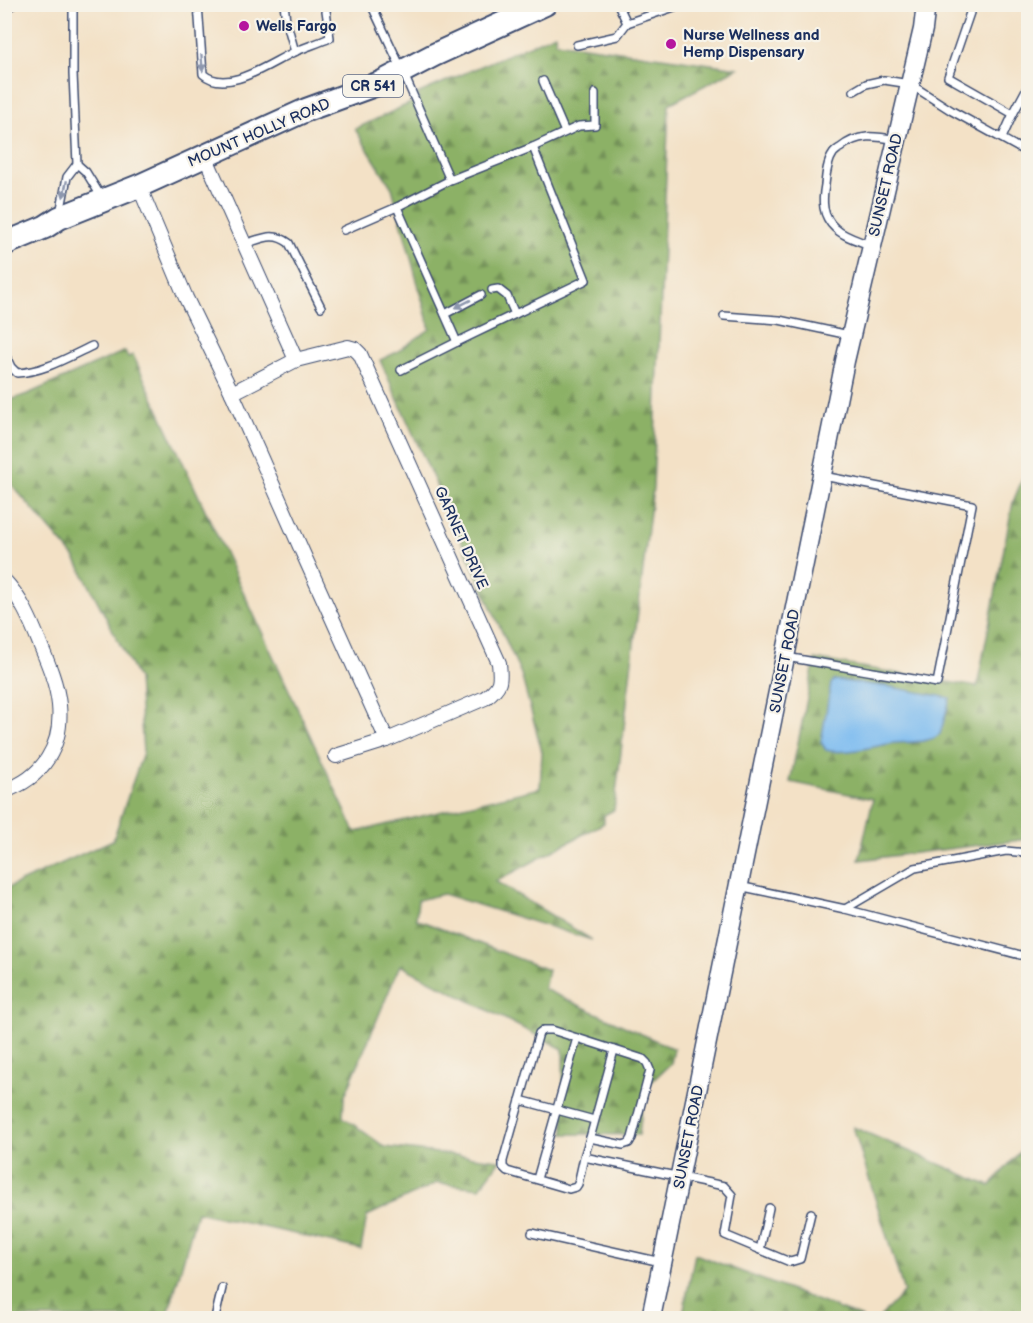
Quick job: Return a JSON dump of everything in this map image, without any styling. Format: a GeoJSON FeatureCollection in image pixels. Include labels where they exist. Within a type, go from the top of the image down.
{"type":"FeatureCollection","features":[{"type":"Feature","properties":{"kind":"highway","name":"MOUNT HOLLY ROAD"},"geometry":{"type":"LineString","coordinates":[[4,244],[306,110],[380,83],[402,70],[546,4]]}},
{"type":"Feature","properties":{"kind":"street","name":"SUNSET ROAD"},"geometry":{"type":"LineString","coordinates":[[651,1318],[851,335],[924,29],[926,4]]}},
{"type":"Feature","properties":{"kind":"street"},"geometry":{"type":"LineString","coordinates":[[205,156],[296,360]]}},
{"type":"Feature","properties":{"kind":"street"},"geometry":{"type":"LineString","coordinates":[[139,186],[186,298],[232,393],[387,740]]}},
{"type":"Feature","properties":{"kind":"street","name":"GARNET DRIVE"},"geometry":{"type":"LineString","coordinates":[[232,393],[296,360],[348,347],[360,354],[499,663],[501,680],[498,687],[485,698],[387,740],[336,756]]}},
{"type":"Feature","properties":{"kind":"street"},"geometry":{"type":"LineString","coordinates":[[4,580],[22,604],[49,664],[59,705],[59,720],[53,749],[46,762],[37,773],[24,782],[4,791]]}},
{"type":"Feature","properties":{"kind":"lane"},"geometry":{"type":"LineString","coordinates":[[4,9],[15,4]]}},
{"type":"Feature","properties":{"kind":"lane"},"geometry":{"type":"LineString","coordinates":[[59,218],[67,177],[77,164],[72,4]]}},
{"type":"Feature","properties":{"kind":"lane"},"geometry":{"type":"LineString","coordinates":[[198,4],[203,74],[209,79],[220,81],[255,73],[295,52],[330,38],[325,4]]}},
{"type":"Feature","properties":{"kind":"lane"},"geometry":{"type":"LineString","coordinates":[[284,4],[295,52]]}},
{"type":"Feature","properties":{"kind":"lane"},"geometry":{"type":"LineString","coordinates":[[371,4],[450,180]]}},
{"type":"Feature","properties":{"kind":"lane"},"geometry":{"type":"LineString","coordinates":[[618,4],[627,23]]}},
{"type":"Feature","properties":{"kind":"lane"},"geometry":{"type":"LineString","coordinates":[[577,45],[617,36],[627,23],[683,4]]}},
{"type":"Feature","properties":{"kind":"lane"},"geometry":{"type":"LineString","coordinates":[[973,4],[948,77],[1013,114]]}},
{"type":"Feature","properties":{"kind":"lane"},"geometry":{"type":"LineString","coordinates":[[854,91],[866,84],[884,80],[910,84],[952,111],[1029,153]]}},
{"type":"Feature","properties":{"kind":"lane"},"geometry":{"type":"LineString","coordinates":[[543,81],[565,132]]}},
{"type":"Feature","properties":{"kind":"lane"},"geometry":{"type":"LineString","coordinates":[[1002,138],[1029,86]]}},
{"type":"Feature","properties":{"kind":"lane"},"geometry":{"type":"LineString","coordinates":[[344,230],[397,207],[450,180],[579,126],[595,125],[595,93]]}},
{"type":"Feature","properties":{"kind":"lane"},"geometry":{"type":"LineString","coordinates":[[872,246],[835,228],[826,216],[822,201],[827,170],[833,154],[845,143],[864,136],[877,136],[897,141]]}},
{"type":"Feature","properties":{"kind":"lane"},"geometry":{"type":"LineString","coordinates":[[401,370],[586,280],[533,147]]}},
{"type":"Feature","properties":{"kind":"lane"},"geometry":{"type":"LineString","coordinates":[[77,164],[86,172],[104,200]]}},
{"type":"Feature","properties":{"kind":"lane"},"geometry":{"type":"LineString","coordinates":[[397,207],[457,342]]}},
{"type":"Feature","properties":{"kind":"lane"},"geometry":{"type":"LineString","coordinates":[[244,244],[273,235],[282,237],[289,243],[321,307]]}},
{"type":"Feature","properties":{"kind":"lane"},"geometry":{"type":"LineString","coordinates":[[492,290],[498,289],[507,296],[514,314]]}},
{"type":"Feature","properties":{"kind":"lane"},"geometry":{"type":"LineString","coordinates":[[445,314],[481,295]]}},
{"type":"Feature","properties":{"kind":"lane"},"geometry":{"type":"LineString","coordinates":[[724,316],[779,321],[851,335]]}},
{"type":"Feature","properties":{"kind":"lane"},"geometry":{"type":"LineString","coordinates":[[4,352],[11,367],[17,373],[29,373],[43,369],[92,346]]}},
{"type":"Feature","properties":{"kind":"lane"},"geometry":{"type":"LineString","coordinates":[[786,657],[937,683],[972,505],[822,476]]}},
{"type":"Feature","properties":{"kind":"lane"},"geometry":{"type":"LineString","coordinates":[[845,909],[915,868],[1006,851],[1029,853]]}},
{"type":"Feature","properties":{"kind":"lane"},"geometry":{"type":"LineString","coordinates":[[739,886],[845,909],[1029,957]]}},
{"type":"Feature","properties":{"kind":"lane"},"geometry":{"type":"LineString","coordinates":[[590,1138],[623,1145],[629,1143],[650,1070],[647,1063],[644,1059],[552,1030],[543,1030],[539,1033],[503,1167],[507,1171],[569,1189],[578,1184],[584,1157],[614,1050]]}},
{"type":"Feature","properties":{"kind":"lane"},"geometry":{"type":"LineString","coordinates":[[537,1179],[577,1038]]}},
{"type":"Feature","properties":{"kind":"lane"},"geometry":{"type":"LineString","coordinates":[[520,1100],[594,1120]]}},
{"type":"Feature","properties":{"kind":"lane"},"geometry":{"type":"LineString","coordinates":[[584,1157],[724,1186],[732,1195],[725,1235],[790,1262],[800,1259],[810,1213]]}},
{"type":"Feature","properties":{"kind":"lane"},"geometry":{"type":"LineString","coordinates":[[760,1250],[769,1208]]}},
{"type":"Feature","properties":{"kind":"lane"},"geometry":{"type":"LineString","coordinates":[[532,1233],[663,1263]]}},
{"type":"Feature","properties":{"kind":"lane"},"geometry":{"type":"LineString","coordinates":[[215,1318],[222,1288]]}},
{"type":"Feature","properties":{"kind":"green space"},"geometry":{"type":"Polygon","coordinates":[[[555,34],[556,42],[738,68],[669,104],[653,487],[614,810],[604,815],[604,823],[495,881],[592,940],[443,894],[418,900],[416,919],[548,970],[544,989],[674,1049],[671,1063],[644,1089],[639,1135],[564,1134],[563,1049],[400,965],[344,1098],[343,1117],[385,1147],[500,1160],[480,1188],[437,1183],[367,1216],[361,1249],[197,1212],[167,1318],[5,1318],[5,889],[113,840],[143,752],[138,679],[75,558],[5,477],[5,402],[125,351],[128,357],[133,355],[355,832],[540,788],[542,752],[521,674],[380,360],[395,353],[430,329],[392,188],[355,129],[419,99],[417,94],[555,34]]]}},
{"type":"Feature","properties":{"kind":"green space"},"geometry":{"type":"Polygon","coordinates":[[[1028,465],[1028,839],[859,860],[873,799],[790,782],[815,659],[977,687],[1013,502],[1028,465]]]}},
{"type":"Feature","properties":{"kind":"green space"},"geometry":{"type":"Polygon","coordinates":[[[853,1127],[990,1186],[1028,1142],[1028,1318],[879,1318],[904,1292],[853,1127]]]}},
{"type":"Feature","properties":{"kind":"green space"},"geometry":{"type":"Polygon","coordinates":[[[695,1254],[863,1318],[682,1318],[695,1254]]]}},
{"type":"Feature","properties":{"kind":"water"},"geometry":{"type":"Polygon","coordinates":[[[834,680],[950,698],[940,734],[919,742],[893,743],[850,751],[826,750],[821,742],[831,684],[834,680]]]}},
{"type":"Feature","properties":{"kind":"place","name":"Wells Fargo"},"geometry":{"type":"Point","coordinates":[244,26]}},
{"type":"Feature","properties":{"kind":"place","name":"Nurse Wellness and Hemp Dispensary"},"geometry":{"type":"Point","coordinates":[671,44]}}]}
